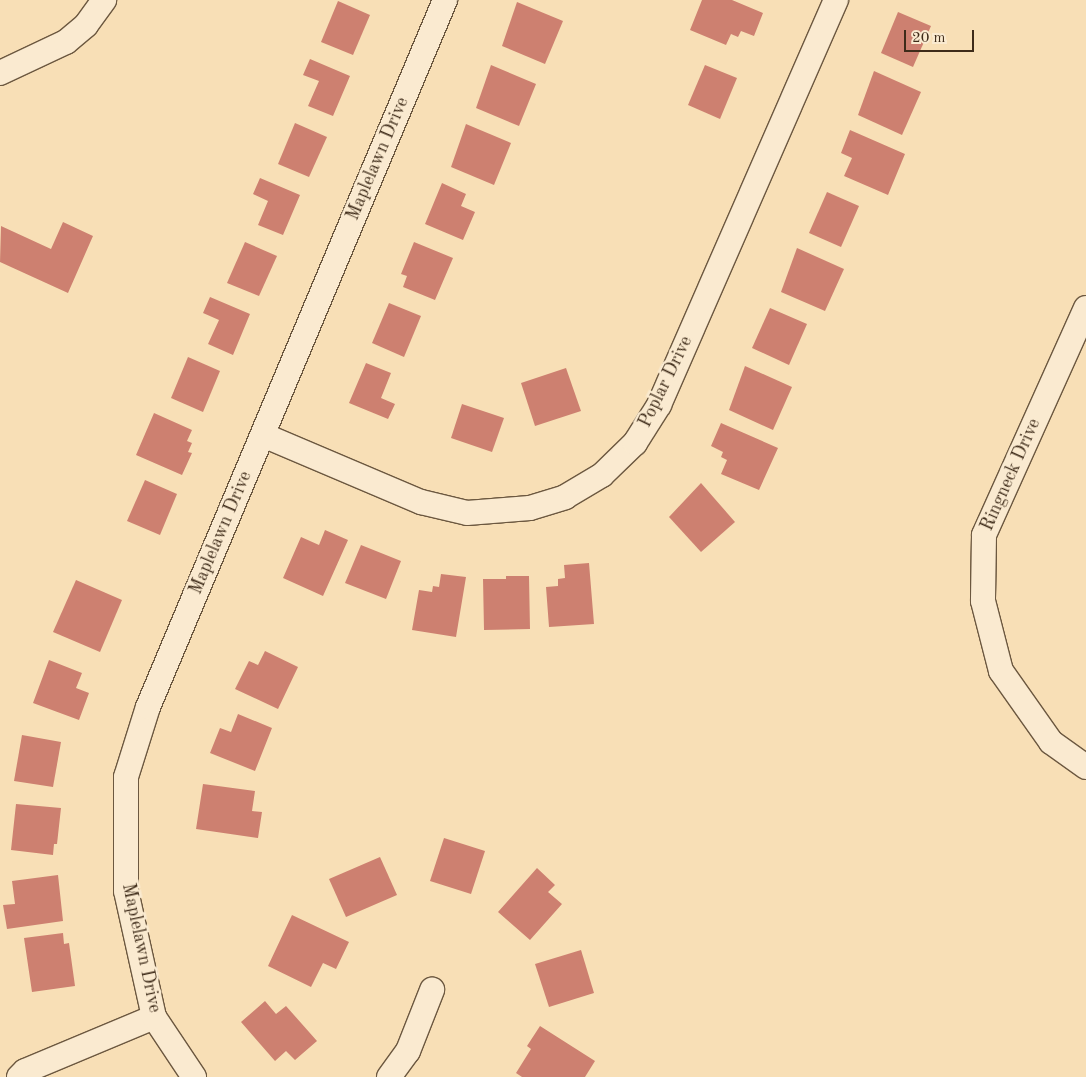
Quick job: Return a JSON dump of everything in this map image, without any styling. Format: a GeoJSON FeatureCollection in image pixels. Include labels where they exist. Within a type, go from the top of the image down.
{"type":"FeatureCollection","features":[{"type":"Feature","properties":{"kind":"street"},"geometry":{"type":"LineString","coordinates":[[0,73],[66,42],[86,26],[104,0]]}},
{"type":"Feature","properties":{"kind":"street","name":"Maplelawn Drive"},"geometry":{"type":"LineString","coordinates":[[194,1077],[154,1017],[126,891],[126,777],[148,707],[445,0]]}},
{"type":"Feature","properties":{"kind":"street","name":"Poplar Drive"},"geometry":{"type":"LineString","coordinates":[[263,435],[421,502],[467,513],[530,508],[565,496],[602,475],[635,443],[659,405],[836,0]]}},
{"type":"Feature","properties":{"kind":"street","name":"Ringneck Drive"},"geometry":{"type":"LineString","coordinates":[[1086,308],[984,535],[983,601],[1001,670],[1051,742],[1086,767]]}},
{"type":"Feature","properties":{"kind":"street"},"geometry":{"type":"LineString","coordinates":[[389,1077],[408,1051],[432,990]]}},
{"type":"Feature","properties":{"kind":"street"},"geometry":{"type":"LineString","coordinates":[[19,1077],[25,1071],[154,1017]]}},
{"type":"Feature","properties":{"kind":"building"},"geometry":{"type":"Polygon","coordinates":[[[702,0],[732,0],[763,13],[754,36],[741,31],[738,37],[731,34],[726,45],[690,30],[702,0]]]}},
{"type":"Feature","properties":{"kind":"building"},"geometry":{"type":"Polygon","coordinates":[[[338,1],[370,15],[353,55],[321,42],[338,1]]]}},
{"type":"Feature","properties":{"kind":"building"},"geometry":{"type":"Polygon","coordinates":[[[517,2],[563,21],[545,64],[502,46],[517,2]]]}},
{"type":"Feature","properties":{"kind":"building"},"geometry":{"type":"Polygon","coordinates":[[[898,12],[931,26],[913,67],[881,53],[898,12]]]}},
{"type":"Feature","properties":{"kind":"building"},"geometry":{"type":"Polygon","coordinates":[[[310,59],[350,76],[333,116],[308,106],[319,81],[303,75],[310,59]]]}},
{"type":"Feature","properties":{"kind":"building"},"geometry":{"type":"Polygon","coordinates":[[[491,65],[536,84],[519,126],[476,108],[491,65]]]}},
{"type":"Feature","properties":{"kind":"building"},"geometry":{"type":"Polygon","coordinates":[[[705,65],[737,78],[720,119],[688,105],[705,65]]]}},
{"type":"Feature","properties":{"kind":"building"},"geometry":{"type":"Polygon","coordinates":[[[874,71],[921,92],[902,135],[858,115],[874,71]]]}},
{"type":"Feature","properties":{"kind":"building"},"geometry":{"type":"Polygon","coordinates":[[[295,123],[327,137],[309,177],[278,164],[295,123]]]}},
{"type":"Feature","properties":{"kind":"building"},"geometry":{"type":"Polygon","coordinates":[[[466,124],[511,143],[494,185],[451,167],[466,124]]]}},
{"type":"Feature","properties":{"kind":"building"},"geometry":{"type":"Polygon","coordinates":[[[850,130],[905,154],[888,195],[844,176],[852,158],[841,153],[850,130]]]}},
{"type":"Feature","properties":{"kind":"building"},"geometry":{"type":"Polygon","coordinates":[[[260,178],[300,195],[283,235],[258,225],[268,201],[253,194],[260,178]]]}},
{"type":"Feature","properties":{"kind":"building"},"geometry":{"type":"Polygon","coordinates":[[[442,183],[466,194],[461,206],[475,212],[463,240],[425,224],[442,183]]]}},
{"type":"Feature","properties":{"kind":"building"},"geometry":{"type":"Polygon","coordinates":[[[827,192],[859,206],[841,247],[809,233],[827,192]]]}},
{"type":"Feature","properties":{"kind":"building"},"geometry":{"type":"Polygon","coordinates":[[[63,222],[93,236],[68,293],[0,262],[1,226],[51,249],[63,222]]]}},
{"type":"Feature","properties":{"kind":"building"},"geometry":{"type":"Polygon","coordinates":[[[245,242],[277,256],[259,296],[227,283],[245,242]]]}},
{"type":"Feature","properties":{"kind":"building"},"geometry":{"type":"Polygon","coordinates":[[[414,242],[453,258],[435,300],[403,287],[407,276],[401,274],[414,242]]]}},
{"type":"Feature","properties":{"kind":"building"},"geometry":{"type":"Polygon","coordinates":[[[797,248],[844,269],[825,311],[781,292],[797,248]]]}},
{"type":"Feature","properties":{"kind":"building"},"geometry":{"type":"Polygon","coordinates":[[[210,297],[250,314],[233,355],[208,344],[219,320],[203,313],[210,297]]]}},
{"type":"Feature","properties":{"kind":"building"},"geometry":{"type":"Polygon","coordinates":[[[389,303],[421,316],[404,357],[372,343],[389,303]]]}},
{"type":"Feature","properties":{"kind":"building"},"geometry":{"type":"Polygon","coordinates":[[[770,308],[807,324],[789,365],[752,348],[770,308]]]}},
{"type":"Feature","properties":{"kind":"building"},"geometry":{"type":"Polygon","coordinates":[[[188,357],[220,371],[203,412],[171,398],[188,357]]]}},
{"type":"Feature","properties":{"kind":"building"},"geometry":{"type":"Polygon","coordinates":[[[366,363],[391,373],[381,398],[395,404],[388,419],[349,403],[366,363]]]}},
{"type":"Feature","properties":{"kind":"building"},"geometry":{"type":"Polygon","coordinates":[[[745,366],[792,387],[773,430],[729,410],[745,366]]]}},
{"type":"Feature","properties":{"kind":"building"},"geometry":{"type":"Polygon","coordinates":[[[566,368],[581,411],[535,426],[521,383],[566,368]]]}},
{"type":"Feature","properties":{"kind":"building"},"geometry":{"type":"Polygon","coordinates":[[[462,404],[504,418],[492,452],[451,438],[462,404]]]}},
{"type":"Feature","properties":{"kind":"building"},"geometry":{"type":"Polygon","coordinates":[[[154,413],[192,430],[187,441],[192,443],[188,452],[192,453],[182,475],[136,455],[154,413]]]}},
{"type":"Feature","properties":{"kind":"building"},"geometry":{"type":"Polygon","coordinates":[[[721,423],[778,448],[759,490],[721,474],[727,460],[721,457],[723,452],[711,446],[721,423]]]}},
{"type":"Feature","properties":{"kind":"building"},"geometry":{"type":"Polygon","coordinates":[[[145,480],[177,494],[160,535],[127,521],[145,480]]]}},
{"type":"Feature","properties":{"kind":"building"},"geometry":{"type":"Polygon","coordinates":[[[701,483],[735,522],[701,552],[669,517],[701,483]]]}},
{"type":"Feature","properties":{"kind":"building"},"geometry":{"type":"Polygon","coordinates":[[[325,530],[348,540],[323,596],[283,578],[301,537],[319,545],[325,530]]]}},
{"type":"Feature","properties":{"kind":"building"},"geometry":{"type":"Polygon","coordinates":[[[361,545],[401,561],[386,599],[345,583],[361,545]]]}},
{"type":"Feature","properties":{"kind":"building"},"geometry":{"type":"Polygon","coordinates":[[[589,563],[594,624],[549,627],[546,587],[558,586],[558,579],[565,578],[564,565],[589,563]]]}},
{"type":"Feature","properties":{"kind":"building"},"geometry":{"type":"Polygon","coordinates":[[[441,574],[466,577],[456,637],[412,630],[419,590],[432,592],[433,586],[439,587],[441,574]]]}},
{"type":"Feature","properties":{"kind":"building"},"geometry":{"type":"Polygon","coordinates":[[[506,576],[529,576],[530,629],[484,630],[483,579],[506,579],[506,576]]]}},
{"type":"Feature","properties":{"kind":"building"},"geometry":{"type":"Polygon","coordinates":[[[76,580],[122,600],[100,652],[53,632],[76,580]]]}},
{"type":"Feature","properties":{"kind":"building"},"geometry":{"type":"Polygon","coordinates":[[[265,651],[298,667],[278,709],[235,689],[249,661],[258,665],[265,651]]]}},
{"type":"Feature","properties":{"kind":"building"},"geometry":{"type":"Polygon","coordinates":[[[49,660],[82,673],[76,688],[89,693],[79,720],[33,703],[49,660]]]}},
{"type":"Feature","properties":{"kind":"building"},"geometry":{"type":"Polygon","coordinates":[[[238,714],[272,728],[255,771],[210,753],[220,728],[231,732],[238,714]]]}},
{"type":"Feature","properties":{"kind":"building"},"geometry":{"type":"Polygon","coordinates":[[[22,735],[61,742],[53,787],[14,781],[22,735]]]}},
{"type":"Feature","properties":{"kind":"building"},"geometry":{"type":"Polygon","coordinates":[[[203,784],[255,791],[252,811],[262,812],[258,838],[196,829],[203,784]]]}},
{"type":"Feature","properties":{"kind":"building"},"geometry":{"type":"Polygon","coordinates":[[[16,804],[61,808],[57,844],[54,844],[53,855],[11,850],[16,804]]]}},
{"type":"Feature","properties":{"kind":"building"},"geometry":{"type":"Polygon","coordinates":[[[444,838],[485,851],[471,894],[430,881],[444,838]]]}},
{"type":"Feature","properties":{"kind":"building"},"geometry":{"type":"Polygon","coordinates":[[[380,857],[397,895],[346,917],[329,879],[380,857]]]}},
{"type":"Feature","properties":{"kind":"building"},"geometry":{"type":"Polygon","coordinates":[[[537,868],[555,885],[548,892],[562,904],[530,940],[498,912],[537,868]]]}},
{"type":"Feature","properties":{"kind":"building"},"geometry":{"type":"Polygon","coordinates":[[[58,875],[63,921],[7,929],[3,905],[15,904],[12,881],[58,875]]]}},
{"type":"Feature","properties":{"kind":"building"},"geometry":{"type":"Polygon","coordinates":[[[292,915],[349,942],[336,969],[323,963],[311,987],[268,966],[292,915]]]}},
{"type":"Feature","properties":{"kind":"building"},"geometry":{"type":"Polygon","coordinates":[[[63,933],[64,944],[69,943],[75,986],[32,992],[24,938],[63,933]]]}},
{"type":"Feature","properties":{"kind":"building"},"geometry":{"type":"Polygon","coordinates":[[[581,950],[594,993],[549,1007],[535,964],[581,950]]]}},
{"type":"Feature","properties":{"kind":"building"},"geometry":{"type":"Polygon","coordinates":[[[265,1001],[276,1014],[286,1006],[317,1041],[295,1060],[286,1051],[275,1061],[241,1022],[265,1001]]]}},
{"type":"Feature","properties":{"kind":"building"},"geometry":{"type":"Polygon","coordinates":[[[540,1026],[595,1061],[585,1077],[522,1077],[516,1073],[531,1049],[527,1046],[540,1026]]]}}]}
